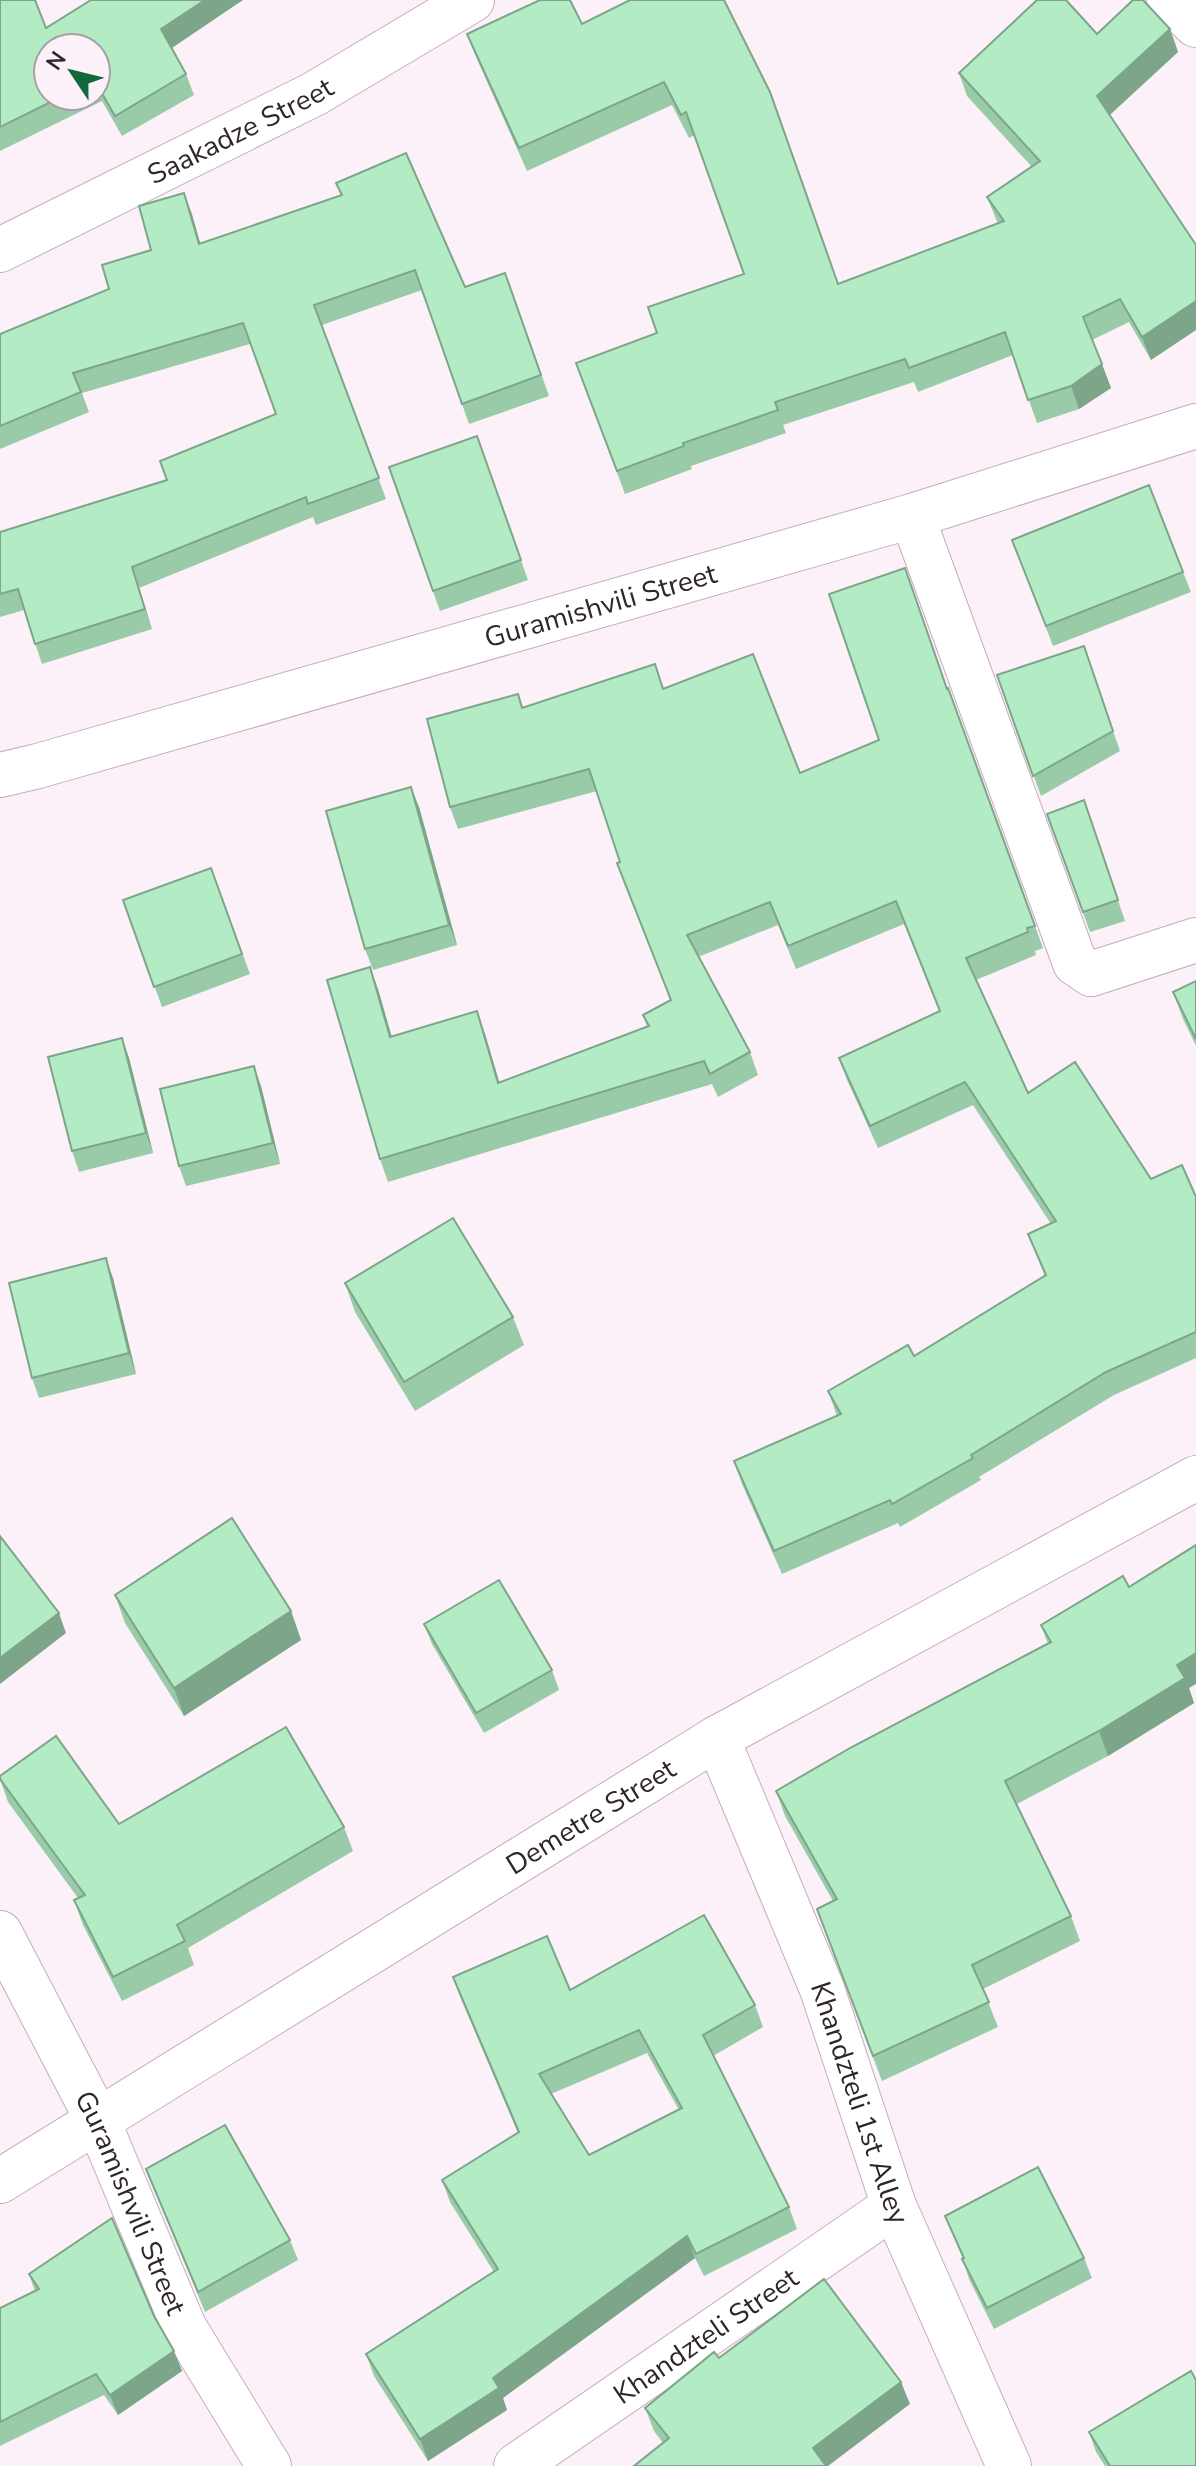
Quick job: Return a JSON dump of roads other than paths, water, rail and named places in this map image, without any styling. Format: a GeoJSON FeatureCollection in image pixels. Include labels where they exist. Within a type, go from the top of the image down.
{"type":"FeatureCollection","features":[{"type":"Feature","properties":{"kind":"street","name":"Saakadze Street"},"geometry":{"type":"LineString","coordinates":[[0,250],[314,94],[472,0]]}},
{"type":"Feature","properties":{"kind":"street"},"geometry":{"type":"LineString","coordinates":[[1169,0],[1196,25]]}},
{"type":"Feature","properties":{"kind":"street","name":"Guramishvili Street"},"geometry":{"type":"LineString","coordinates":[[0,775],[912,516],[1196,426]]}},
{"type":"Feature","properties":{"kind":"street"},"geometry":{"type":"LineString","coordinates":[[912,516],[1075,963],[1091,974],[1196,940]]}},
{"type":"Feature","properties":{"kind":"street","name":"Demetre Street"},"geometry":{"type":"LineString","coordinates":[[0,2181],[717,1738],[1196,1478]]}},
{"type":"Feature","properties":{"kind":"street","name":"Khandzteli 1st Alley"},"geometry":{"type":"LineString","coordinates":[[717,1738],[822,1989],[894,2206],[1009,2466]]}},
{"type":"Feature","properties":{"kind":"street","name":"Guramishvili Street"},"geometry":{"type":"LineString","coordinates":[[0,1933],[98,2121],[184,2327],[269,2466]]}},
{"type":"Feature","properties":{"kind":"street","name":"Khandzteli Street"},"geometry":{"type":"LineString","coordinates":[[516,2466],[894,2206]]}}]}
